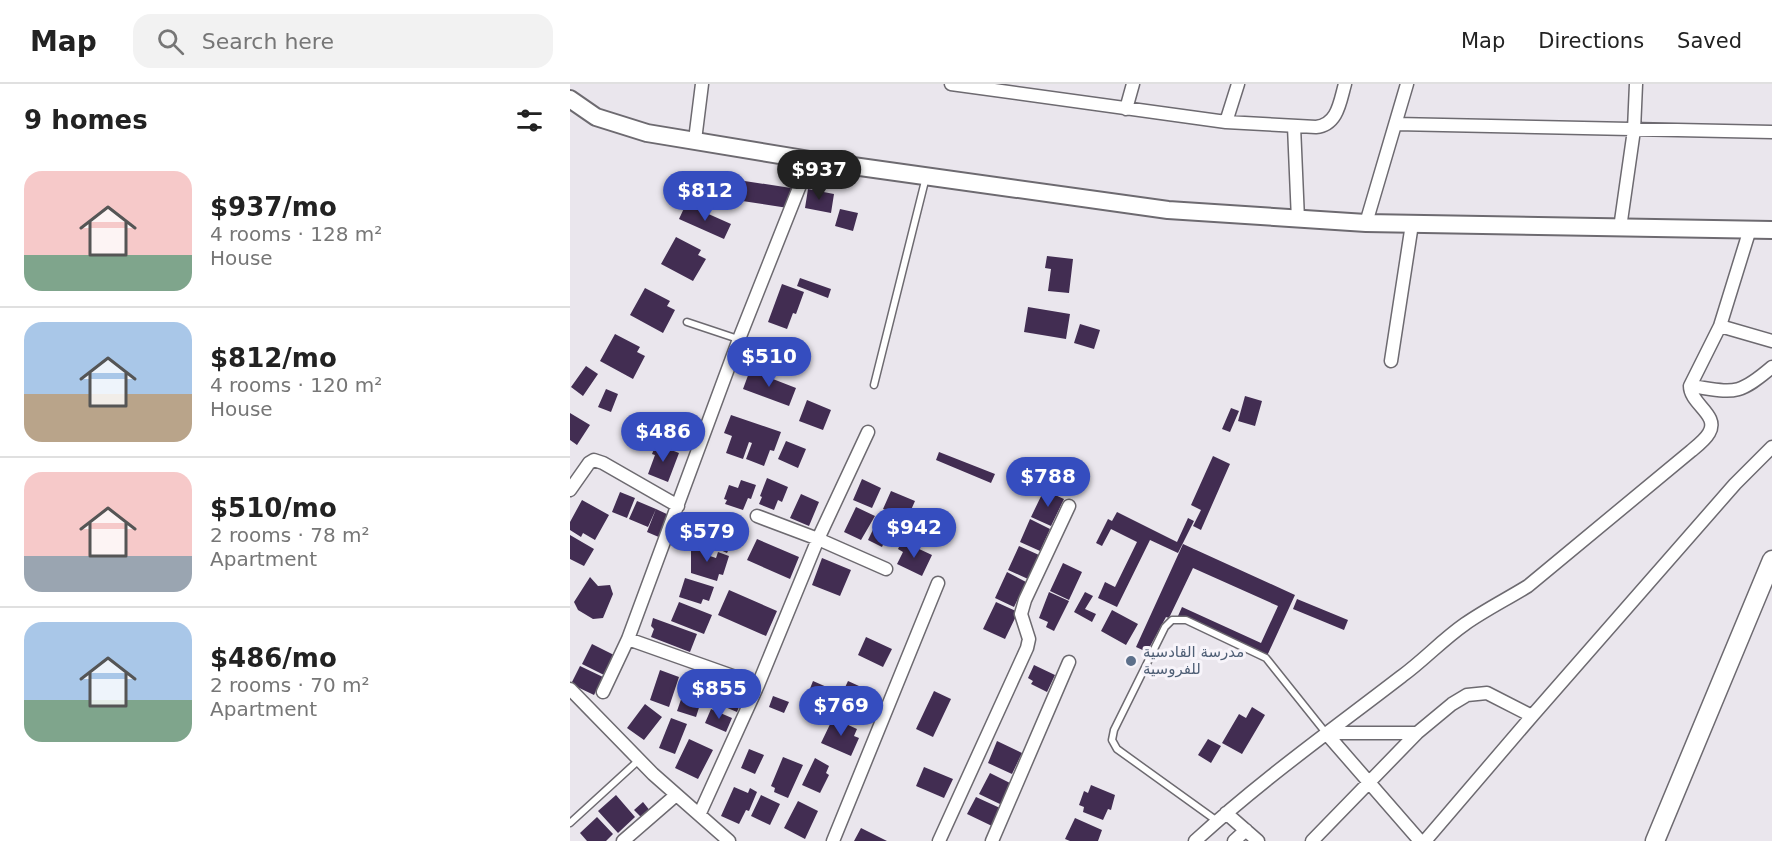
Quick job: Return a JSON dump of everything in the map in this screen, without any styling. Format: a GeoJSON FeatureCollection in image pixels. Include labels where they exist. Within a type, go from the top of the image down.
{"type":"FeatureCollection","features":[{"type":"Feature","properties":{"kind":"main road"},"geometry":{"type":"LineString","coordinates":[[1655,841],[1772,560]]}},
{"type":"Feature","properties":{"kind":"street"},"geometry":{"type":"LineString","coordinates":[[695,140],[702,84]]}},
{"type":"Feature","properties":{"kind":"street"},"geometry":{"type":"LineString","coordinates":[[951,84],[1027,89],[1126,109],[1226,122],[1294,126],[1321,126],[1329,123],[1335,116],[1345,84]]}},
{"type":"Feature","properties":{"kind":"street"},"geometry":{"type":"LineString","coordinates":[[1126,109],[1133,84]]}},
{"type":"Feature","properties":{"kind":"street"},"geometry":{"type":"LineString","coordinates":[[1226,122],[1238,84]]}},
{"type":"Feature","properties":{"kind":"street"},"geometry":{"type":"LineString","coordinates":[[1366,223],[1407,84]]}},
{"type":"Feature","properties":{"kind":"street"},"geometry":{"type":"LineString","coordinates":[[1620,228],[1634,130],[1636,84]]}},
{"type":"Feature","properties":{"kind":"street"},"geometry":{"type":"LineString","coordinates":[[570,99],[609,123],[647,133],[810,160],[1168,210],[1366,223],[1772,230]]}},
{"type":"Feature","properties":{"kind":"street"},"geometry":{"type":"LineString","coordinates":[[1395,124],[1772,132]]}},
{"type":"Feature","properties":{"kind":"street"},"geometry":{"type":"LineString","coordinates":[[1294,126],[1298,220]]}},
{"type":"Feature","properties":{"kind":"street"},"geometry":{"type":"LineString","coordinates":[[603,692],[627,639],[739,339],[810,160]]}},
{"type":"Feature","properties":{"kind":"street"},"geometry":{"type":"LineString","coordinates":[[1390,361],[1412,224]]}},
{"type":"Feature","properties":{"kind":"street"},"geometry":{"type":"LineString","coordinates":[[1195,841],[1291,759],[1411,669],[1442,640],[1528,586],[1691,451],[1709,433],[1711,423],[1705,410],[1691,394],[1690,386],[1720,326],[1750,229]]}},
{"type":"Feature","properties":{"kind":"street"},"geometry":{"type":"LineString","coordinates":[[1720,326],[1772,341]]}},
{"type":"Feature","properties":{"kind":"street"},"geometry":{"type":"LineString","coordinates":[[1690,386],[1736,391],[1752,384],[1772,367]]}},
{"type":"Feature","properties":{"kind":"street"},"geometry":{"type":"LineString","coordinates":[[700,813],[758,685],[818,539],[868,432]]}},
{"type":"Feature","properties":{"kind":"street"},"geometry":{"type":"LineString","coordinates":[[1425,841],[1735,484],[1772,447]]}},
{"type":"Feature","properties":{"kind":"street"},"geometry":{"type":"LineString","coordinates":[[570,490],[589,463],[594,460],[678,506]]}},
{"type":"Feature","properties":{"kind":"street"},"geometry":{"type":"LineString","coordinates":[[939,841],[1027,648],[1029,639],[1021,614],[1025,600],[1069,506]]}},
{"type":"Feature","properties":{"kind":"street"},"geometry":{"type":"LineString","coordinates":[[757,516],[818,539],[886,569]]}},
{"type":"Feature","properties":{"kind":"street"},"geometry":{"type":"LineString","coordinates":[[833,841],[938,583]]}},
{"type":"Feature","properties":{"kind":"street"},"geometry":{"type":"LineString","coordinates":[[627,639],[758,685]]}},
{"type":"Feature","properties":{"kind":"street"},"geometry":{"type":"LineString","coordinates":[[992,841],[1069,662]]}},
{"type":"Feature","properties":{"kind":"street"},"geometry":{"type":"LineString","coordinates":[[571,691],[639,760],[729,841]]}},
{"type":"Feature","properties":{"kind":"street"},"geometry":{"type":"LineString","coordinates":[[1312,841],[1417,733],[1452,704],[1467,695],[1487,693],[1532,716]]}},
{"type":"Feature","properties":{"kind":"street"},"geometry":{"type":"LineString","coordinates":[[1326,733],[1417,733]]}},
{"type":"Feature","properties":{"kind":"street"},"geometry":{"type":"LineString","coordinates":[[1326,733],[1420,841]]}},
{"type":"Feature","properties":{"kind":"street"},"geometry":{"type":"LineString","coordinates":[[623,841],[676,795]]}},
{"type":"Feature","properties":{"kind":"street"},"geometry":{"type":"LineString","coordinates":[[1221,817],[1246,830],[1258,841]]}},
{"type":"Feature","properties":{"kind":"street"},"geometry":{"type":"LineString","coordinates":[[1234,841],[1246,830]]}},
{"type":"Feature","properties":{"kind":"lane"},"geometry":{"type":"LineString","coordinates":[[874,385],[927,176]]}},
{"type":"Feature","properties":{"kind":"lane"},"geometry":{"type":"LineString","coordinates":[[687,322],[739,339]]}},
{"type":"Feature","properties":{"kind":"lane"},"geometry":{"type":"LineString","coordinates":[[1221,817],[1117,749],[1112,740],[1114,730],[1165,627],[1172,620],[1186,620],[1266,658],[1326,733]]}},
{"type":"Feature","properties":{"kind":"lane"},"geometry":{"type":"LineString","coordinates":[[570,823],[639,760]]}},
{"type":"Feature","properties":{"kind":"building"},"geometry":{"type":"Polygon","coordinates":[[[712,176],[791,188],[788,208],[709,196],[712,176]]]}},
{"type":"Feature","properties":{"kind":"building"},"geometry":{"type":"Polygon","coordinates":[[[808,189],[834,194],[831,213],[805,208],[808,189]]]}},
{"type":"Feature","properties":{"kind":"building"},"geometry":{"type":"Polygon","coordinates":[[[686,204],[731,224],[724,239],[679,219],[686,204]]]}},
{"type":"Feature","properties":{"kind":"building"},"geometry":{"type":"Polygon","coordinates":[[[840,209],[858,213],[853,231],[835,226],[840,209]]]}},
{"type":"Feature","properties":{"kind":"building"},"geometry":{"type":"Polygon","coordinates":[[[676,237],[701,250],[698,255],[706,259],[693,281],[661,264],[676,237]]]}},
{"type":"Feature","properties":{"kind":"building"},"geometry":{"type":"Polygon","coordinates":[[[1047,256],[1073,259],[1069,293],[1048,291],[1051,269],[1045,268],[1047,256]]]}},
{"type":"Feature","properties":{"kind":"building"},"geometry":{"type":"Polygon","coordinates":[[[800,278],[831,289],[828,298],[797,286],[800,278]]]}},
{"type":"Feature","properties":{"kind":"building"},"geometry":{"type":"Polygon","coordinates":[[[782,284],[804,292],[796,314],[793,313],[787,329],[768,322],[782,284]]]}},
{"type":"Feature","properties":{"kind":"building"},"geometry":{"type":"Polygon","coordinates":[[[645,288],[670,301],[667,306],[675,310],[663,333],[630,315],[645,288]]]}},
{"type":"Feature","properties":{"kind":"building"},"geometry":{"type":"Polygon","coordinates":[[[1028,307],[1070,314],[1066,339],[1024,332],[1028,307]]]}},
{"type":"Feature","properties":{"kind":"building"},"geometry":{"type":"Polygon","coordinates":[[[1080,324],[1100,330],[1094,349],[1074,343],[1080,324]]]}},
{"type":"Feature","properties":{"kind":"building"},"geometry":{"type":"Polygon","coordinates":[[[615,334],[640,347],[637,352],[645,356],[633,379],[600,361],[615,334]]]}},
{"type":"Feature","properties":{"kind":"building"},"geometry":{"type":"Polygon","coordinates":[[[586,366],[598,374],[583,396],[571,387],[586,366]]]}},
{"type":"Feature","properties":{"kind":"building"},"geometry":{"type":"Polygon","coordinates":[[[750,370],[796,388],[789,406],[743,389],[750,370]]]}},
{"type":"Feature","properties":{"kind":"building"},"geometry":{"type":"Polygon","coordinates":[[[606,389],[618,394],[611,412],[598,407],[606,389]]]}},
{"type":"Feature","properties":{"kind":"building"},"geometry":{"type":"Polygon","coordinates":[[[1245,396],[1262,401],[1255,426],[1238,421],[1245,396]]]}},
{"type":"Feature","properties":{"kind":"building"},"geometry":{"type":"Polygon","coordinates":[[[807,400],[831,410],[823,430],[799,421],[807,400]]]}},
{"type":"Feature","properties":{"kind":"building"},"geometry":{"type":"Polygon","coordinates":[[[1231,408],[1239,411],[1230,432],[1222,429],[1231,408]]]}},
{"type":"Feature","properties":{"kind":"building"},"geometry":{"type":"Polygon","coordinates":[[[570,413],[590,425],[577,445],[570,440],[570,413]]]}},
{"type":"Feature","properties":{"kind":"building"},"geometry":{"type":"Polygon","coordinates":[[[731,415],[781,432],[774,451],[770,450],[764,466],[746,459],[752,443],[749,442],[743,459],[726,453],[732,436],[724,433],[731,415]]]}},
{"type":"Feature","properties":{"kind":"building"},"geometry":{"type":"Polygon","coordinates":[[[786,441],[806,449],[798,468],[778,459],[786,441]]]}},
{"type":"Feature","properties":{"kind":"building"},"geometry":{"type":"Polygon","coordinates":[[[656,444],[679,453],[668,482],[648,474],[655,455],[652,454],[656,444]]]}},
{"type":"Feature","properties":{"kind":"building"},"geometry":{"type":"Polygon","coordinates":[[[939,452],[995,474],[991,483],[936,460],[939,452]]]}},
{"type":"Feature","properties":{"kind":"building"},"geometry":{"type":"Polygon","coordinates":[[[1213,456],[1230,464],[1201,530],[1193,526],[1201,510],[1191,505],[1213,456]]]}},
{"type":"Feature","properties":{"kind":"building"},"geometry":{"type":"Polygon","coordinates":[[[767,478],[788,487],[782,502],[778,500],[774,510],[759,504],[767,478]]]}},
{"type":"Feature","properties":{"kind":"building"},"geometry":{"type":"Polygon","coordinates":[[[862,479],[881,488],[872,508],[853,500],[862,479]]]}},
{"type":"Feature","properties":{"kind":"building"},"geometry":{"type":"Polygon","coordinates":[[[741,480],[756,485],[751,499],[748,498],[743,510],[725,504],[727,500],[724,499],[729,485],[738,488],[741,480]]]}},
{"type":"Feature","properties":{"kind":"building"},"geometry":{"type":"Polygon","coordinates":[[[1044,490],[1064,499],[1051,526],[1031,517],[1044,490]]]}},
{"type":"Feature","properties":{"kind":"building"},"geometry":{"type":"Polygon","coordinates":[[[891,491],[915,501],[907,519],[883,509],[891,491]]]}},
{"type":"Feature","properties":{"kind":"building"},"geometry":{"type":"Polygon","coordinates":[[[620,492],[635,498],[627,518],[612,512],[620,492]]]}},
{"type":"Feature","properties":{"kind":"building"},"geometry":{"type":"Polygon","coordinates":[[[801,494],[819,502],[809,526],[790,518],[801,494]]]}},
{"type":"Feature","properties":{"kind":"building"},"geometry":{"type":"Polygon","coordinates":[[[582,500],[609,515],[595,540],[583,533],[581,537],[570,530],[570,522],[582,500]]]}},
{"type":"Feature","properties":{"kind":"building"},"geometry":{"type":"Polygon","coordinates":[[[637,501],[656,509],[648,527],[629,519],[637,501]]]}},
{"type":"Feature","properties":{"kind":"building"},"geometry":{"type":"Polygon","coordinates":[[[856,507],[875,516],[861,540],[844,532],[856,507]]]}},
{"type":"Feature","properties":{"kind":"building"},"geometry":{"type":"Polygon","coordinates":[[[656,509],[671,516],[661,538],[647,532],[656,509]]]}},
{"type":"Feature","properties":{"kind":"building"},"geometry":{"type":"Polygon","coordinates":[[[1117,512],[1177,542],[1188,518],[1194,521],[1178,553],[1150,540],[1117,607],[1098,598],[1105,582],[1115,587],[1137,542],[1111,529],[1102,546],[1096,543],[1108,519],[1112,521],[1117,512]]]}},
{"type":"Feature","properties":{"kind":"building"},"geometry":{"type":"Polygon","coordinates":[[[881,513],[901,522],[896,532],[890,529],[882,547],[868,540],[881,513]]]}},
{"type":"Feature","properties":{"kind":"building"},"geometry":{"type":"Polygon","coordinates":[[[1030,519],[1050,529],[1040,551],[1020,542],[1030,519]]]}},
{"type":"Feature","properties":{"kind":"building"},"geometry":{"type":"Polygon","coordinates":[[[716,523],[737,532],[727,553],[707,544],[716,523]]]}},
{"type":"Feature","properties":{"kind":"building"},"geometry":{"type":"Polygon","coordinates":[[[570,535],[594,549],[584,566],[570,559],[570,535]]]}},
{"type":"Feature","properties":{"kind":"building"},"geometry":{"type":"Polygon","coordinates":[[[757,539],[799,557],[790,579],[747,560],[757,539]]]}},
{"type":"Feature","properties":{"kind":"building"},"geometry":{"type":"Polygon","coordinates":[[[902,541],[932,555],[922,576],[897,564],[903,552],[898,549],[902,541]]]}},
{"type":"Feature","properties":{"kind":"building"},"geometry":{"type":"Polygon","coordinates":[[[691,543],[709,549],[707,555],[716,558],[718,552],[729,556],[723,575],[719,574],[717,581],[691,573],[691,543]]]}},
{"type":"Feature","properties":{"kind":"building"},"geometry":{"type":"Polygon","coordinates":[[[1183,544],[1295,595],[1267,656],[1178,616],[1182,607],[1261,643],[1278,606],[1193,568],[1169,618],[1166,617],[1147,652],[1136,647],[1183,544]]]}},
{"type":"Feature","properties":{"kind":"building"},"geometry":{"type":"Polygon","coordinates":[[[1019,546],[1039,555],[1028,579],[1008,570],[1019,546]]]}},
{"type":"Feature","properties":{"kind":"building"},"geometry":{"type":"Polygon","coordinates":[[[822,558],[851,570],[840,596],[812,585],[822,558]]]}},
{"type":"Feature","properties":{"kind":"building"},"geometry":{"type":"Polygon","coordinates":[[[1063,563],[1082,572],[1069,600],[1050,591],[1063,563]]]}},
{"type":"Feature","properties":{"kind":"building"},"geometry":{"type":"Polygon","coordinates":[[[1007,572],[1026,582],[1014,607],[995,598],[1007,572]]]}},
{"type":"Feature","properties":{"kind":"building"},"geometry":{"type":"Polygon","coordinates":[[[590,577],[598,586],[610,585],[613,594],[603,618],[593,619],[578,610],[574,602],[590,577]]]}},
{"type":"Feature","properties":{"kind":"building"},"geometry":{"type":"Polygon","coordinates":[[[685,578],[714,587],[709,601],[703,599],[701,604],[679,597],[685,578]]]}},
{"type":"Feature","properties":{"kind":"building"},"geometry":{"type":"Polygon","coordinates":[[[729,590],[777,611],[766,636],[718,615],[729,590]]]}},
{"type":"Feature","properties":{"kind":"building"},"geometry":{"type":"Polygon","coordinates":[[[1049,592],[1069,601],[1054,631],[1046,627],[1048,622],[1039,618],[1049,592]]]}},
{"type":"Feature","properties":{"kind":"building"},"geometry":{"type":"Polygon","coordinates":[[[1085,592],[1093,596],[1085,609],[1096,614],[1092,622],[1074,612],[1085,592]]]}},
{"type":"Feature","properties":{"kind":"building"},"geometry":{"type":"Polygon","coordinates":[[[1297,599],[1348,620],[1344,630],[1293,609],[1297,599]]]}},
{"type":"Feature","properties":{"kind":"building"},"geometry":{"type":"Polygon","coordinates":[[[679,602],[712,615],[704,634],[671,621],[679,602]]]}},
{"type":"Feature","properties":{"kind":"building"},"geometry":{"type":"Polygon","coordinates":[[[996,602],[1018,612],[1005,639],[983,629],[996,602]]]}},
{"type":"Feature","properties":{"kind":"building"},"geometry":{"type":"Polygon","coordinates":[[[1112,610],[1138,624],[1126,645],[1101,631],[1112,610]]]}},
{"type":"Feature","properties":{"kind":"building"},"geometry":{"type":"Polygon","coordinates":[[[653,618],[697,634],[690,652],[651,637],[654,629],[651,626],[653,618]]]}},
{"type":"Feature","properties":{"kind":"building"},"geometry":{"type":"Polygon","coordinates":[[[866,637],[892,649],[883,667],[858,655],[866,637]]]}},
{"type":"Feature","properties":{"kind":"building"},"geometry":{"type":"Polygon","coordinates":[[[592,644],[614,655],[604,675],[582,664],[592,644]]]}},
{"type":"Feature","properties":{"kind":"building"},"geometry":{"type":"Polygon","coordinates":[[[1034,665],[1055,675],[1047,692],[1031,684],[1033,681],[1028,678],[1034,665]]]}},
{"type":"Feature","properties":{"kind":"building"},"geometry":{"type":"Polygon","coordinates":[[[580,666],[603,677],[594,695],[571,684],[580,666]]]}},
{"type":"Feature","properties":{"kind":"building"},"geometry":{"type":"Polygon","coordinates":[[[660,670],[679,677],[669,707],[650,700],[660,670]]]}},
{"type":"Feature","properties":{"kind":"building"},"geometry":{"type":"Polygon","coordinates":[[[813,681],[829,688],[824,698],[809,691],[813,681]]]}},
{"type":"Feature","properties":{"kind":"building"},"geometry":{"type":"Polygon","coordinates":[[[848,681],[870,691],[862,708],[840,698],[848,681]]]}},
{"type":"Feature","properties":{"kind":"building"},"geometry":{"type":"Polygon","coordinates":[[[721,682],[745,692],[737,712],[713,702],[721,682]]]}},
{"type":"Feature","properties":{"kind":"building"},"geometry":{"type":"Polygon","coordinates":[[[686,685],[704,692],[696,717],[677,711],[686,685]]]}},
{"type":"Feature","properties":{"kind":"building"},"geometry":{"type":"Polygon","coordinates":[[[934,691],[951,699],[933,737],[916,729],[934,691]]]}},
{"type":"Feature","properties":{"kind":"building"},"geometry":{"type":"Polygon","coordinates":[[[773,696],[789,702],[784,713],[769,707],[773,696]]]}},
{"type":"Feature","properties":{"kind":"building"},"geometry":{"type":"Polygon","coordinates":[[[645,704],[662,717],[644,740],[627,728],[645,704]]]}},
{"type":"Feature","properties":{"kind":"building"},"geometry":{"type":"Polygon","coordinates":[[[1252,707],[1265,715],[1242,754],[1222,743],[1239,714],[1246,718],[1252,707]]]}},
{"type":"Feature","properties":{"kind":"building"},"geometry":{"type":"Polygon","coordinates":[[[711,709],[732,718],[726,732],[705,723],[711,709]]]}},
{"type":"Feature","properties":{"kind":"building"},"geometry":{"type":"Polygon","coordinates":[[[671,718],[687,724],[675,754],[659,748],[671,718]]]}},
{"type":"Feature","properties":{"kind":"building"},"geometry":{"type":"Polygon","coordinates":[[[833,718],[857,729],[854,736],[859,738],[851,756],[821,743],[833,718]]]}},
{"type":"Feature","properties":{"kind":"building"},"geometry":{"type":"Polygon","coordinates":[[[689,739],[713,750],[698,779],[675,768],[689,739]]]}},
{"type":"Feature","properties":{"kind":"building"},"geometry":{"type":"Polygon","coordinates":[[[1208,739],[1221,746],[1211,763],[1198,755],[1208,739]]]}},
{"type":"Feature","properties":{"kind":"building"},"geometry":{"type":"Polygon","coordinates":[[[997,741],[1022,753],[1012,774],[988,763],[997,741]]]}},
{"type":"Feature","properties":{"kind":"building"},"geometry":{"type":"Polygon","coordinates":[[[749,749],[764,755],[755,774],[741,768],[749,749]]]}},
{"type":"Feature","properties":{"kind":"building"},"geometry":{"type":"Polygon","coordinates":[[[783,757],[803,765],[788,798],[774,792],[775,788],[771,786],[783,757]]]}},
{"type":"Feature","properties":{"kind":"building"},"geometry":{"type":"Polygon","coordinates":[[[815,758],[829,766],[826,773],[829,775],[820,793],[802,785],[815,758]]]}},
{"type":"Feature","properties":{"kind":"building"},"geometry":{"type":"Polygon","coordinates":[[[924,767],[953,779],[944,798],[916,786],[924,767]]]}},
{"type":"Feature","properties":{"kind":"building"},"geometry":{"type":"Polygon","coordinates":[[[990,773],[1012,784],[1002,805],[979,794],[990,773]]]}},
{"type":"Feature","properties":{"kind":"building"},"geometry":{"type":"Polygon","coordinates":[[[1091,785],[1115,795],[1111,810],[1108,809],[1103,820],[1083,812],[1084,807],[1079,805],[1084,791],[1088,793],[1091,785]]]}},
{"type":"Feature","properties":{"kind":"building"},"geometry":{"type":"Polygon","coordinates":[[[734,787],[748,793],[750,788],[757,792],[749,811],[746,810],[739,824],[721,816],[734,787]]]}},
{"type":"Feature","properties":{"kind":"building"},"geometry":{"type":"Polygon","coordinates":[[[616,795],[635,817],[618,833],[598,811],[616,795]]]}},
{"type":"Feature","properties":{"kind":"building"},"geometry":{"type":"Polygon","coordinates":[[[761,795],[780,804],[770,825],[751,816],[761,795]]]}},
{"type":"Feature","properties":{"kind":"building"},"geometry":{"type":"Polygon","coordinates":[[[976,797],[1000,808],[992,826],[967,814],[976,797]]]}},
{"type":"Feature","properties":{"kind":"building"},"geometry":{"type":"Polygon","coordinates":[[[798,801],[818,811],[805,839],[784,828],[798,801]]]}},
{"type":"Feature","properties":{"kind":"building"},"geometry":{"type":"Polygon","coordinates":[[[643,802],[651,812],[643,819],[634,810],[643,802]]]}},
{"type":"Feature","properties":{"kind":"building"},"geometry":{"type":"Polygon","coordinates":[[[597,817],[613,834],[606,841],[587,841],[580,833],[597,817]]]}},
{"type":"Feature","properties":{"kind":"building"},"geometry":{"type":"Polygon","coordinates":[[[1075,818],[1102,830],[1098,841],[1065,839],[1075,818]]]}},
{"type":"Feature","properties":{"kind":"building"},"geometry":{"type":"Polygon","coordinates":[[[861,828],[887,841],[854,841],[861,828]]]}},
{"type":"Feature","properties":{"kind":"place","name":"مدرسة القادسية للفروسية"},"geometry":{"type":"Point","coordinates":[1131,661]}}]}
